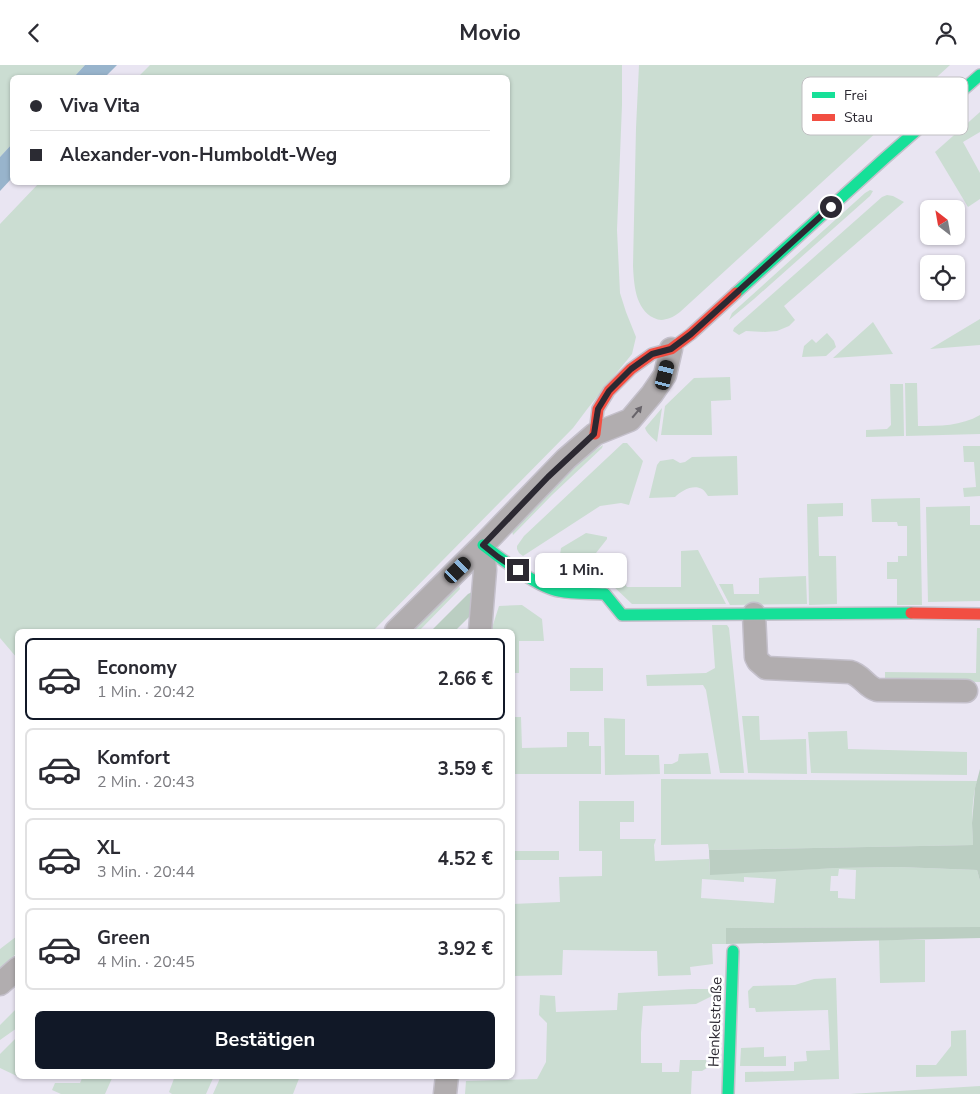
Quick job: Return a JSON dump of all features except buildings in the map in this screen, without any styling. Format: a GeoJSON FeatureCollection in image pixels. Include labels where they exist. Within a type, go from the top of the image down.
{"type":"FeatureCollection","features":[{"type":"Feature","properties":{"kind":"street"},"geometry":{"type":"LineString","coordinates":[[968,86],[980,75]]}},
{"type":"Feature","properties":{"kind":"street"},"geometry":{"type":"LineString","coordinates":[[594,434],[598,409],[609,391],[631,369],[652,354],[671,349],[706,321],[912,135]]}},
{"type":"Feature","properties":{"kind":"street"},"geometry":{"type":"LineString","coordinates":[[398,629],[548,477],[594,434],[630,420],[665,375],[671,349]]}},
{"type":"Feature","properties":{"kind":"street"},"geometry":{"type":"LineString","coordinates":[[483,545],[538,583],[557,591],[605,594],[622,615],[980,613]]}},
{"type":"Feature","properties":{"kind":"street"},"geometry":{"type":"LineString","coordinates":[[480,629],[485,570],[483,545]]}},
{"type":"Feature","properties":{"kind":"street"},"geometry":{"type":"LineString","coordinates":[[754,614],[756,657],[766,668],[850,672],[860,677],[868,686],[877,690],[966,691]]}},
{"type":"Feature","properties":{"kind":"street","name":"Henkelstraße"},"geometry":{"type":"LineString","coordinates":[[728,1094],[733,951]]}},
{"type":"Feature","properties":{"kind":"street"},"geometry":{"type":"LineString","coordinates":[[0,984],[15,971]]}},
{"type":"Feature","properties":{"kind":"street"},"geometry":{"type":"LineString","coordinates":[[445,1094],[446,1079]]}},
{"type":"Feature","properties":{"kind":"green space"},"geometry":{"type":"Polygon","coordinates":[[[0,65],[85,65],[76,75],[10,75],[10,146],[0,157],[0,65]]]}},
{"type":"Feature","properties":{"kind":"green space"},"geometry":{"type":"Polygon","coordinates":[[[150,65],[622,65],[617,230],[620,293],[636,337],[632,354],[573,428],[375,629],[15,629],[15,656],[0,638],[0,224],[37,185],[510,185],[510,75],[140,75],[150,65]]]}},
{"type":"Feature","properties":{"kind":"green space"},"geometry":{"type":"Polygon","coordinates":[[[639,65],[950,65],[937,77],[802,77],[802,135],[873,135],[680,312],[671,318],[662,320],[654,318],[643,309],[639,302],[634,280],[636,128],[639,65]]]}},
{"type":"Feature","properties":{"kind":"green space"},"geometry":{"type":"Polygon","coordinates":[[[980,112],[980,132],[963,142],[980,173],[980,199],[968,207],[935,152],[954,135],[968,135],[968,123],[980,112]]]}},
{"type":"Feature","properties":{"kind":"green space"},"geometry":{"type":"Polygon","coordinates":[[[870,190],[873,191],[870,196],[729,320],[732,313],[870,190]]]}},
{"type":"Feature","properties":{"kind":"green space"},"geometry":{"type":"Polygon","coordinates":[[[887,195],[904,202],[784,306],[795,320],[789,326],[777,331],[746,331],[739,335],[733,331],[734,328],[882,197],[887,195]]]}},
{"type":"Feature","properties":{"kind":"green space"},"geometry":{"type":"Polygon","coordinates":[[[980,319],[980,345],[930,349],[980,319]]]}},
{"type":"Feature","properties":{"kind":"green space"},"geometry":{"type":"Polygon","coordinates":[[[873,322],[893,354],[833,358],[873,322]]]}},
{"type":"Feature","properties":{"kind":"green space"},"geometry":{"type":"Polygon","coordinates":[[[827,333],[834,341],[836,347],[826,356],[802,357],[804,346],[812,339],[816,343],[827,333]]]}},
{"type":"Feature","properties":{"kind":"green space"},"geometry":{"type":"Polygon","coordinates":[[[730,377],[731,400],[711,401],[712,435],[661,435],[665,406],[694,378],[730,377]]]}},
{"type":"Feature","properties":{"kind":"green space"},"geometry":{"type":"Polygon","coordinates":[[[905,383],[917,383],[918,426],[958,423],[980,415],[980,434],[906,436],[905,383]]]}},
{"type":"Feature","properties":{"kind":"green space"},"geometry":{"type":"Polygon","coordinates":[[[890,384],[903,384],[904,436],[866,437],[866,430],[887,429],[891,425],[890,384]]]}},
{"type":"Feature","properties":{"kind":"green space"},"geometry":{"type":"Polygon","coordinates":[[[662,408],[657,442],[645,428],[662,408]]]}},
{"type":"Feature","properties":{"kind":"green space"},"geometry":{"type":"Polygon","coordinates":[[[623,443],[627,443],[643,461],[629,505],[621,503],[600,506],[523,556],[519,553],[517,546],[524,536],[623,443]]]}},
{"type":"Feature","properties":{"kind":"green space"},"geometry":{"type":"Polygon","coordinates":[[[603,445],[513,535],[512,531],[517,523],[579,461],[603,445]]]}},
{"type":"Feature","properties":{"kind":"green space"},"geometry":{"type":"Polygon","coordinates":[[[963,446],[980,446],[980,496],[964,497],[963,488],[976,487],[974,462],[964,462],[963,446]]]}},
{"type":"Feature","properties":{"kind":"green space"},"geometry":{"type":"Polygon","coordinates":[[[737,456],[738,495],[708,496],[705,491],[695,487],[675,497],[649,498],[657,465],[660,461],[673,459],[680,463],[692,457],[737,456]]]}},
{"type":"Feature","properties":{"kind":"green space"},"geometry":{"type":"Polygon","coordinates":[[[920,498],[922,605],[897,605],[897,579],[887,579],[887,562],[898,562],[898,556],[907,556],[907,526],[898,526],[897,522],[872,522],[871,499],[920,498]]]}},
{"type":"Feature","properties":{"kind":"green space"},"geometry":{"type":"Polygon","coordinates":[[[843,503],[843,516],[818,517],[819,556],[836,556],[837,604],[809,605],[807,504],[843,503]]]}},
{"type":"Feature","properties":{"kind":"green space"},"geometry":{"type":"Polygon","coordinates":[[[970,506],[970,525],[980,525],[980,601],[928,602],[926,507],[970,506]]]}},
{"type":"Feature","properties":{"kind":"green space"},"geometry":{"type":"Polygon","coordinates":[[[586,533],[607,537],[596,553],[595,558],[593,560],[559,562],[561,548],[586,533]]]}},
{"type":"Feature","properties":{"kind":"green space"},"geometry":{"type":"Polygon","coordinates":[[[698,550],[726,604],[632,604],[612,585],[622,580],[627,587],[681,587],[681,551],[698,550]]]}},
{"type":"Feature","properties":{"kind":"green space"},"geometry":{"type":"Polygon","coordinates":[[[806,576],[807,604],[730,605],[719,584],[733,584],[734,594],[759,594],[759,578],[806,576]]]}},
{"type":"Feature","properties":{"kind":"green space"},"geometry":{"type":"Polygon","coordinates":[[[456,585],[459,585],[460,589],[421,629],[413,629],[456,585]]]}},
{"type":"Feature","properties":{"kind":"green space"},"geometry":{"type":"Polygon","coordinates":[[[472,592],[477,609],[457,629],[433,629],[472,592]]]}},
{"type":"Feature","properties":{"kind":"green space"},"geometry":{"type":"Polygon","coordinates":[[[522,605],[542,619],[544,641],[519,641],[519,673],[515,673],[515,629],[492,629],[499,606],[522,605]]]}},
{"type":"Feature","properties":{"kind":"green space"},"geometry":{"type":"Polygon","coordinates":[[[712,625],[727,625],[729,628],[744,773],[720,773],[706,690],[703,685],[647,686],[646,675],[706,673],[715,668],[712,625]]]}},
{"type":"Feature","properties":{"kind":"green space"},"geometry":{"type":"Polygon","coordinates":[[[977,628],[980,628],[980,682],[885,681],[885,672],[976,673],[977,628]]]}},
{"type":"Feature","properties":{"kind":"green space"},"geometry":{"type":"Polygon","coordinates":[[[570,668],[603,668],[603,691],[570,691],[570,668]]]}},
{"type":"Feature","properties":{"kind":"green space"},"geometry":{"type":"Polygon","coordinates":[[[742,716],[759,716],[760,740],[806,739],[807,774],[748,773],[742,716]]]}},
{"type":"Feature","properties":{"kind":"green space"},"geometry":{"type":"Polygon","coordinates":[[[515,717],[521,717],[522,748],[567,747],[567,732],[589,732],[589,746],[601,746],[601,774],[515,774],[515,717]]]}},
{"type":"Feature","properties":{"kind":"green space"},"geometry":{"type":"Polygon","coordinates":[[[604,718],[625,719],[625,755],[659,755],[660,774],[605,775],[604,718]]]}},
{"type":"Feature","properties":{"kind":"green space"},"geometry":{"type":"Polygon","coordinates":[[[847,731],[848,749],[967,752],[967,775],[811,773],[808,732],[847,731]]]}},
{"type":"Feature","properties":{"kind":"green space"},"geometry":{"type":"Polygon","coordinates":[[[708,753],[711,774],[664,774],[664,764],[672,764],[678,761],[679,754],[708,753]]]}},
{"type":"Feature","properties":{"kind":"green space"},"geometry":{"type":"Polygon","coordinates":[[[980,769],[980,881],[977,870],[898,867],[837,868],[710,875],[709,850],[973,845],[972,823],[975,788],[980,769]]]}},
{"type":"Feature","properties":{"kind":"green space"},"geometry":{"type":"Polygon","coordinates":[[[661,779],[977,781],[972,821],[973,845],[709,850],[708,844],[661,845],[661,779]]]}},
{"type":"Feature","properties":{"kind":"green space"},"geometry":{"type":"Polygon","coordinates":[[[579,801],[634,801],[634,822],[620,822],[620,839],[656,839],[654,845],[655,861],[709,859],[710,874],[837,868],[898,867],[977,870],[980,881],[980,927],[726,928],[726,944],[712,944],[713,964],[690,967],[691,975],[658,976],[657,951],[563,950],[562,975],[515,976],[515,904],[560,902],[559,877],[602,876],[602,851],[579,851],[579,801]],[[839,869],[838,876],[831,876],[830,891],[838,891],[838,898],[855,899],[856,870],[839,869]],[[744,877],[744,882],[702,879],[701,898],[774,903],[776,879],[744,877]]]}},
{"type":"Feature","properties":{"kind":"green space"},"geometry":{"type":"Polygon","coordinates":[[[515,851],[559,851],[559,860],[515,860],[515,851]]]}},
{"type":"Feature","properties":{"kind":"green space"},"geometry":{"type":"Polygon","coordinates":[[[980,927],[980,938],[726,944],[726,928],[980,927]]]}},
{"type":"Feature","properties":{"kind":"green space"},"geometry":{"type":"Polygon","coordinates":[[[15,938],[15,955],[0,968],[0,949],[15,938]]]}},
{"type":"Feature","properties":{"kind":"green space"},"geometry":{"type":"Polygon","coordinates":[[[879,940],[925,940],[925,982],[880,983],[879,940]]]}},
{"type":"Feature","properties":{"kind":"green space"},"geometry":{"type":"Polygon","coordinates":[[[836,978],[839,1079],[745,1082],[745,1072],[794,1071],[794,1062],[807,1061],[806,1051],[830,1050],[828,1010],[756,1012],[755,1008],[749,1008],[748,991],[753,986],[795,985],[814,979],[836,978]]]}},
{"type":"Feature","properties":{"kind":"green space"},"geometry":{"type":"Polygon","coordinates":[[[716,989],[718,993],[696,1004],[643,1006],[641,1033],[641,1063],[662,1063],[662,1072],[679,1072],[680,1060],[706,1060],[707,1068],[702,1071],[692,1071],[691,1094],[465,1094],[466,1081],[537,1079],[546,1062],[547,1023],[539,1015],[540,995],[555,996],[556,1012],[617,1010],[618,993],[716,989]]]}},
{"type":"Feature","properties":{"kind":"green space"},"geometry":{"type":"Polygon","coordinates":[[[15,1010],[15,1029],[0,1040],[0,1025],[15,1010]]]}},
{"type":"Feature","properties":{"kind":"green space"},"geometry":{"type":"Polygon","coordinates":[[[966,1030],[967,1076],[916,1077],[916,1065],[936,1065],[951,1046],[951,1031],[966,1030]]]}},
{"type":"Feature","properties":{"kind":"green space"},"geometry":{"type":"Polygon","coordinates":[[[15,1039],[15,1075],[0,1068],[0,1054],[15,1039]]]}},
{"type":"Feature","properties":{"kind":"green space"},"geometry":{"type":"Polygon","coordinates":[[[764,1047],[764,1057],[786,1056],[786,1066],[740,1066],[741,1048],[764,1047]]]}},
{"type":"Feature","properties":{"kind":"green space"},"geometry":{"type":"Polygon","coordinates":[[[82,1079],[112,1079],[105,1094],[61,1094],[52,1090],[55,1083],[80,1083],[82,1079]]]}},
{"type":"Feature","properties":{"kind":"green space"},"geometry":{"type":"Polygon","coordinates":[[[174,1079],[213,1079],[206,1094],[172,1094],[169,1092],[174,1079]]]}},
{"type":"Feature","properties":{"kind":"green space"},"geometry":{"type":"Polygon","coordinates":[[[220,1079],[299,1079],[293,1094],[213,1094],[220,1079]]]}},
{"type":"Feature","properties":{"kind":"green space"},"geometry":{"type":"Polygon","coordinates":[[[980,1086],[980,1094],[850,1094],[980,1086]]]}},
{"type":"Feature","properties":{"kind":"water"},"geometry":{"type":"Polygon","coordinates":[[[85,65],[117,65],[107,75],[76,75],[85,65]]]}},
{"type":"Feature","properties":{"kind":"water"},"geometry":{"type":"Polygon","coordinates":[[[10,146],[10,180],[0,191],[0,157],[10,146]]]}},
{"type":"Feature","properties":{"kind":"traffic: fast"},"geometry":{"type":"LineString","coordinates":[[968,85],[980,75]]}},
{"type":"Feature","properties":{"kind":"traffic: fast"},"geometry":{"type":"LineString","coordinates":[[736,293],[911,135]]}},
{"type":"Feature","properties":{"kind":"traffic: fast"},"geometry":{"type":"LineString","coordinates":[[483,545],[520,572],[550,589],[570,593],[605,594],[622,615],[911,613]]}},
{"type":"Feature","properties":{"kind":"traffic: fast"},"geometry":{"type":"LineString","coordinates":[[728,1094],[733,951]]}},
{"type":"Feature","properties":{"kind":"traffic: jam"},"geometry":{"type":"LineString","coordinates":[[595,434],[598,409],[609,391],[631,369],[652,354],[671,349],[691,334],[736,293]]}},
{"type":"Feature","properties":{"kind":"traffic: jam"},"geometry":{"type":"LineString","coordinates":[[911,613],[980,614]]}},
{"type":"Feature","properties":{"kind":"route"},"geometry":{"type":"LineString","coordinates":[[518,570],[483,545],[566,459],[594,434],[598,409],[609,391],[631,369],[652,354],[671,349],[691,334],[831,207]]}}]}
